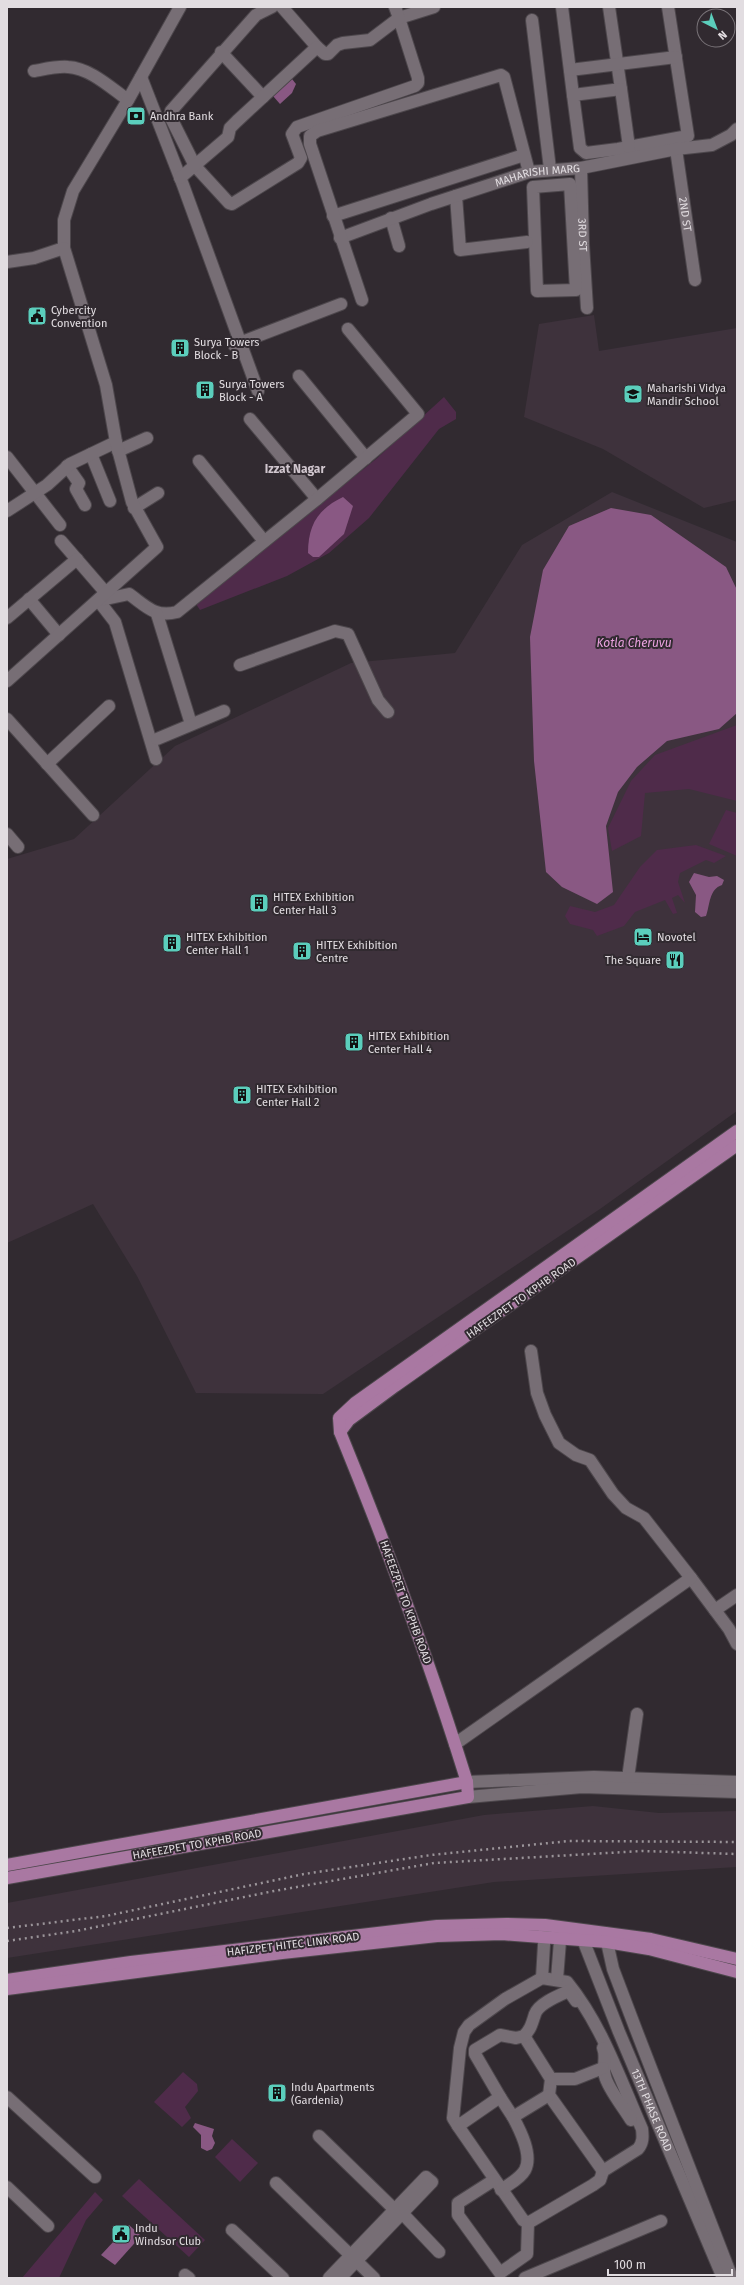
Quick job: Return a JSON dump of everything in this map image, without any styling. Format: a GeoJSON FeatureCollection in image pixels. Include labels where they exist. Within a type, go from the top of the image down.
{"type":"FeatureCollection","features":[{"type":"Feature","properties":{"kind":"main road"},"geometry":{"type":"LineString","coordinates":[[340,1432],[339,1418],[355,1403],[737,1131]]}},
{"type":"Feature","properties":{"kind":"main road","name":"HAFEEZPET TO KPHB ROAD"},"geometry":{"type":"LineString","coordinates":[[7,1878],[468,1797],[467,1782],[455,1744],[382,1536],[340,1432],[349,1420],[395,1386],[737,1145]]}},
{"type":"Feature","properties":{"kind":"main road"},"geometry":{"type":"LineString","coordinates":[[7,1865],[467,1782]]}},
{"type":"Feature","properties":{"kind":"main road","name":"HAFIZPET HITEC LINK ROAD"},"geometry":{"type":"LineString","coordinates":[[7,1980],[130,1962],[438,1926],[506,1924],[544,1931],[606,1937],[650,1944]]}},
{"type":"Feature","properties":{"kind":"main road"},"geometry":{"type":"LineString","coordinates":[[7,1989],[282,1953],[437,1936],[544,1931]]}},
{"type":"Feature","properties":{"kind":"main road"},"geometry":{"type":"LineString","coordinates":[[650,1944],[737,1959]]}},
{"type":"Feature","properties":{"kind":"main road"},"geometry":{"type":"LineString","coordinates":[[650,1944],[737,1972]]}},
{"type":"Feature","properties":{"kind":"street"},"geometry":{"type":"LineString","coordinates":[[7,681],[157,546],[134,508],[117,446],[106,385],[64,248],[64,220],[73,191],[128,100],[180,7]]}},
{"type":"Feature","properties":{"kind":"street"},"geometry":{"type":"LineString","coordinates":[[272,7],[256,14],[221,52],[171,111],[170,120],[197,168],[229,203],[235,203],[298,163],[301,158],[300,153],[292,134],[297,127],[415,86],[418,83],[418,78],[397,13]]}},
{"type":"Feature","properties":{"kind":"street"},"geometry":{"type":"LineString","coordinates":[[282,7],[316,47],[324,54],[328,54],[338,45],[343,43],[370,40],[397,13],[434,7]]}},
{"type":"Feature","properties":{"kind":"street"},"geometry":{"type":"LineString","coordinates":[[562,7],[580,148],[582,152],[629,152],[688,136],[668,7]]}},
{"type":"Feature","properties":{"kind":"street"},"geometry":{"type":"LineString","coordinates":[[609,7],[629,152]]}},
{"type":"Feature","properties":{"kind":"street"},"geometry":{"type":"LineString","coordinates":[[532,20],[550,169]]}},
{"type":"Feature","properties":{"kind":"street"},"geometry":{"type":"LineString","coordinates":[[182,181],[228,137],[230,128],[316,47]]}},
{"type":"Feature","properties":{"kind":"street"},"geometry":{"type":"LineString","coordinates":[[221,52],[263,97]]}},
{"type":"Feature","properties":{"kind":"street"},"geometry":{"type":"LineString","coordinates":[[570,70],[676,57]]}},
{"type":"Feature","properties":{"kind":"street"},"geometry":{"type":"LineString","coordinates":[[34,71],[68,66],[77,68],[87,72],[128,100]]}},
{"type":"Feature","properties":{"kind":"street"},"geometry":{"type":"LineString","coordinates":[[362,300],[340,238],[310,144],[310,136],[316,132],[498,74],[504,77],[524,155],[530,172]]}},
{"type":"Feature","properties":{"kind":"street"},"geometry":{"type":"LineString","coordinates":[[141,77],[182,181],[237,344],[258,391]]}},
{"type":"Feature","properties":{"kind":"street"},"geometry":{"type":"LineString","coordinates":[[573,95],[621,89]]}},
{"type":"Feature","properties":{"kind":"street","name":"MAHARISHI MARG"},"geometry":{"type":"LineString","coordinates":[[340,238],[431,204],[530,172],[550,169],[582,168],[629,152],[712,145],[730,136],[737,129]]}},
{"type":"Feature","properties":{"kind":"street","name":"2ND ST"},"geometry":{"type":"LineString","coordinates":[[676,149],[695,280]]}},
{"type":"Feature","properties":{"kind":"street"},"geometry":{"type":"LineString","coordinates":[[333,216],[524,155]]}},
{"type":"Feature","properties":{"kind":"street","name":"3RD ST"},"geometry":{"type":"LineString","coordinates":[[582,168],[578,241],[587,305]]}},
{"type":"Feature","properties":{"kind":"street"},"geometry":{"type":"LineString","coordinates":[[570,184],[578,241],[576,290],[537,291],[533,187],[570,184]]}},
{"type":"Feature","properties":{"kind":"street"},"geometry":{"type":"LineString","coordinates":[[426,186],[431,204]]}},
{"type":"Feature","properties":{"kind":"street"},"geometry":{"type":"LineString","coordinates":[[456,196],[460,250],[527,242]]}},
{"type":"Feature","properties":{"kind":"street"},"geometry":{"type":"LineString","coordinates":[[391,218],[399,246]]}},
{"type":"Feature","properties":{"kind":"street"},"geometry":{"type":"LineString","coordinates":[[7,262],[34,258],[64,248]]}},
{"type":"Feature","properties":{"kind":"street"},"geometry":{"type":"LineString","coordinates":[[237,344],[341,304]]}},
{"type":"Feature","properties":{"kind":"street"},"geometry":{"type":"LineString","coordinates":[[102,597],[129,594],[157,614],[170,614],[183,607],[317,499],[418,414],[348,329]]}},
{"type":"Feature","properties":{"kind":"street"},"geometry":{"type":"LineString","coordinates":[[299,376],[366,458]]}},
{"type":"Feature","properties":{"kind":"street"},"geometry":{"type":"LineString","coordinates":[[250,419],[317,499]]}},
{"type":"Feature","properties":{"kind":"street"},"geometry":{"type":"LineString","coordinates":[[7,511],[47,485],[67,466],[91,454],[147,438]]}},
{"type":"Feature","properties":{"kind":"street"},"geometry":{"type":"LineString","coordinates":[[91,454],[110,501]]}},
{"type":"Feature","properties":{"kind":"street"},"geometry":{"type":"LineString","coordinates":[[7,457],[34,494],[60,525]]}},
{"type":"Feature","properties":{"kind":"street"},"geometry":{"type":"LineString","coordinates":[[199,461],[264,541]]}},
{"type":"Feature","properties":{"kind":"street"},"geometry":{"type":"LineString","coordinates":[[67,466],[79,483],[76,489],[85,505]]}},
{"type":"Feature","properties":{"kind":"street"},"geometry":{"type":"LineString","coordinates":[[134,508],[158,493]]}},
{"type":"Feature","properties":{"kind":"street"},"geometry":{"type":"LineString","coordinates":[[61,541],[77,559],[102,597],[115,622],[156,759]]}},
{"type":"Feature","properties":{"kind":"street"},"geometry":{"type":"LineString","coordinates":[[7,618],[77,559]]}},
{"type":"Feature","properties":{"kind":"street"},"geometry":{"type":"LineString","coordinates":[[29,599],[59,635]]}},
{"type":"Feature","properties":{"kind":"street"},"geometry":{"type":"LineString","coordinates":[[157,614],[192,724]]}},
{"type":"Feature","properties":{"kind":"street"},"geometry":{"type":"LineString","coordinates":[[240,665],[335,631],[342,631],[348,634],[378,700],[388,712]]}},
{"type":"Feature","properties":{"kind":"street"},"geometry":{"type":"LineString","coordinates":[[47,764],[109,706]]}},
{"type":"Feature","properties":{"kind":"street"},"geometry":{"type":"LineString","coordinates":[[157,739],[224,710]]}},
{"type":"Feature","properties":{"kind":"street"},"geometry":{"type":"LineString","coordinates":[[7,719],[93,814]]}},
{"type":"Feature","properties":{"kind":"street"},"geometry":{"type":"LineString","coordinates":[[7,834],[18,847]]}},
{"type":"Feature","properties":{"kind":"street"},"geometry":{"type":"LineString","coordinates":[[530,1351],[537,1393],[544,1414],[559,1443],[576,1455],[590,1460],[613,1494],[626,1508],[644,1518],[714,1610],[732,1627],[737,1644]]}},
{"type":"Feature","properties":{"kind":"street"},"geometry":{"type":"LineString","coordinates":[[455,1744],[691,1578]]}},
{"type":"Feature","properties":{"kind":"street"},"geometry":{"type":"LineString","coordinates":[[714,1610],[737,1595]]}},
{"type":"Feature","properties":{"kind":"street"},"geometry":{"type":"LineString","coordinates":[[628,1778],[637,1714]]}},
{"type":"Feature","properties":{"kind":"street"},"geometry":{"type":"LineString","coordinates":[[467,1782],[594,1777],[737,1782]]}},
{"type":"Feature","properties":{"kind":"street"},"geometry":{"type":"LineString","coordinates":[[468,1797],[582,1787],[737,1792]]}},
{"type":"Feature","properties":{"kind":"street"},"geometry":{"type":"LineString","coordinates":[[542,1978],[544,1931]]}},
{"type":"Feature","properties":{"kind":"street"},"geometry":{"type":"LineString","coordinates":[[557,1979],[561,1933]]}},
{"type":"Feature","properties":{"kind":"street","name":"13TH PHASE ROAD"},"geometry":{"type":"LineString","coordinates":[[581,1935],[619,2032],[723,2278]]}},
{"type":"Feature","properties":{"kind":"street","name":"13TH PHASE ROAD"},"geometry":{"type":"LineString","coordinates":[[606,1937],[614,1969],[635,2027],[732,2278]]}},
{"type":"Feature","properties":{"kind":"street"},"geometry":{"type":"LineString","coordinates":[[542,1978],[557,1979],[567,1982],[574,1990],[600,2033],[642,2129],[642,2145],[603,2172],[600,2180],[593,2185],[528,2223],[523,2220],[501,2190],[453,2118],[464,2032],[469,2025],[505,1999],[542,1978]]}},
{"type":"Feature","properties":{"kind":"street"},"geometry":{"type":"LineString","coordinates":[[501,2190],[521,2176],[527,2163],[522,2135],[474,2051],[500,2035],[516,2038],[524,2036],[532,2026],[536,2011],[569,1991],[604,2052],[603,2068],[606,2080],[636,2129],[636,2140],[629,2154]]}},
{"type":"Feature","properties":{"kind":"street"},"geometry":{"type":"LineString","coordinates":[[619,2032],[635,2027]]}},
{"type":"Feature","properties":{"kind":"street"},"geometry":{"type":"LineString","coordinates":[[524,2036],[552,2079],[549,2095],[603,2172]]}},
{"type":"Feature","properties":{"kind":"street"},"geometry":{"type":"LineString","coordinates":[[552,2079],[575,2078],[603,2068]]}},
{"type":"Feature","properties":{"kind":"street"},"geometry":{"type":"LineString","coordinates":[[513,2117],[549,2095]]}},
{"type":"Feature","properties":{"kind":"street"},"geometry":{"type":"LineString","coordinates":[[7,2097],[95,2177]]}},
{"type":"Feature","properties":{"kind":"street"},"geometry":{"type":"LineString","coordinates":[[458,2126],[500,2097]]}},
{"type":"Feature","properties":{"kind":"street"},"geometry":{"type":"LineString","coordinates":[[319,2136],[440,2252]]}},
{"type":"Feature","properties":{"kind":"street"},"geometry":{"type":"LineString","coordinates":[[494,2180],[458,2203],[456,2208],[458,2215],[500,2273],[527,2254],[528,2223]]}},
{"type":"Feature","properties":{"kind":"street"},"geometry":{"type":"LineString","coordinates":[[276,2183],[374,2278]]}},
{"type":"Feature","properties":{"kind":"street"},"geometry":{"type":"LineString","coordinates":[[7,2187],[48,2226]]}},
{"type":"Feature","properties":{"kind":"street"},"geometry":{"type":"LineString","coordinates":[[329,2278],[353,2258],[398,2211]]}},
{"type":"Feature","properties":{"kind":"street"},"geometry":{"type":"LineString","coordinates":[[525,2278],[661,2221]]}},
{"type":"Feature","properties":{"kind":"street"},"geometry":{"type":"LineString","coordinates":[[232,2230],[283,2278]]}},
{"type":"Feature","properties":{"kind":"street"},"geometry":{"type":"LineString","coordinates":[[340,2278],[353,2258]]}},
{"type":"Feature","properties":{"kind":"shaded area","name":"Maharishi Vidya Mandir School"},"geometry":{"type":"Polygon","coordinates":[[[594,315],[599,351],[737,328],[737,500],[704,508],[603,449],[524,417],[539,324],[594,315]]]}},
{"type":"Feature","properties":{"kind":"shaded area"},"geometry":{"type":"Polygon","coordinates":[[[444,397],[456,412],[456,419],[439,429],[369,518],[329,553],[287,576],[200,610],[196,604],[376,459],[444,397]]]}},
{"type":"Feature","properties":{"kind":"shaded area"},"geometry":{"type":"Polygon","coordinates":[[[612,492],[737,542],[737,1111],[600,1209],[323,1394],[196,1393],[137,1276],[93,1204],[7,1243],[7,859],[74,839],[175,746],[351,663],[455,653],[522,545],[612,492]]]}},
{"type":"Feature","properties":{"kind":"shaded area"},"geometry":{"type":"Polygon","coordinates":[[[737,725],[737,801],[689,789],[645,793],[641,836],[612,851],[608,828],[631,781],[655,755],[737,725]]]}},
{"type":"Feature","properties":{"kind":"shaded area"},"geometry":{"type":"Polygon","coordinates":[[[726,810],[737,813],[737,856],[709,844],[726,810]]]}},
{"type":"Feature","properties":{"kind":"shaded area"},"geometry":{"type":"Polygon","coordinates":[[[696,845],[726,856],[714,863],[706,860],[680,873],[678,882],[685,903],[678,895],[672,898],[677,913],[673,914],[665,900],[635,912],[624,926],[597,936],[593,930],[570,924],[565,916],[570,906],[595,912],[614,905],[640,867],[657,850],[696,845]]]}},
{"type":"Feature","properties":{"kind":"shaded area"},"geometry":{"type":"Polygon","coordinates":[[[593,1806],[659,1813],[737,1811],[737,1867],[494,1882],[7,1958],[7,1903],[484,1815],[593,1806]]]}},
{"type":"Feature","properties":{"kind":"shaded area"},"geometry":{"type":"Polygon","coordinates":[[[183,2072],[197,2084],[198,2091],[185,2107],[191,2118],[182,2127],[154,2102],[183,2072]]]}},
{"type":"Feature","properties":{"kind":"shaded area"},"geometry":{"type":"Polygon","coordinates":[[[232,2139],[258,2163],[240,2182],[215,2157],[232,2139]]]}},
{"type":"Feature","properties":{"kind":"shaded area"},"geometry":{"type":"Polygon","coordinates":[[[139,2179],[205,2240],[189,2257],[122,2196],[139,2179]]]}},
{"type":"Feature","properties":{"kind":"shaded area"},"geometry":{"type":"Polygon","coordinates":[[[95,2192],[103,2200],[86,2220],[59,2278],[22,2278],[95,2192]]]}},
{"type":"Feature","properties":{"kind":"water"},"geometry":{"type":"Polygon","coordinates":[[[292,79],[296,84],[292,93],[280,104],[273,96],[292,79]]]}},
{"type":"Feature","properties":{"kind":"water"},"geometry":{"type":"Polygon","coordinates":[[[343,497],[353,506],[344,534],[319,557],[313,557],[308,553],[308,543],[312,526],[327,507],[343,497]]]}},
{"type":"Feature","properties":{"kind":"water","name":"Kotla Cheruvu"},"geometry":{"type":"Polygon","coordinates":[[[611,508],[651,515],[726,567],[737,590],[737,713],[719,729],[667,741],[637,767],[618,792],[606,826],[613,892],[597,904],[562,887],[546,872],[534,761],[530,637],[543,570],[569,526],[611,508]]]}},
{"type":"Feature","properties":{"kind":"water"},"geometry":{"type":"Polygon","coordinates":[[[694,873],[709,877],[717,876],[724,880],[722,885],[712,894],[706,916],[701,917],[695,912],[696,895],[689,882],[694,873]]]}},
{"type":"Feature","properties":{"kind":"water"},"geometry":{"type":"Polygon","coordinates":[[[195,2123],[214,2129],[212,2136],[215,2143],[212,2149],[207,2151],[201,2148],[201,2135],[193,2127],[195,2123]]]}},
{"type":"Feature","properties":{"kind":"water"},"geometry":{"type":"Polygon","coordinates":[[[129,2225],[141,2236],[115,2265],[101,2255],[129,2225]]]}},
{"type":"Feature","properties":{"kind":"railway"},"geometry":{"type":"LineString","coordinates":[[7,1928],[106,1916],[304,1874],[431,1855],[569,1841],[737,1842]]}},
{"type":"Feature","properties":{"kind":"railway"},"geometry":{"type":"LineString","coordinates":[[7,1941],[76,1931],[274,1891],[434,1863],[642,1851],[737,1854]]}},
{"type":"Feature","properties":{"kind":"place","name":"Andhra Bank"},"geometry":{"type":"Point","coordinates":[136,116]}},
{"type":"Feature","properties":{"kind":"place","name":"Cybercity Convention"},"geometry":{"type":"Point","coordinates":[37,316]}},
{"type":"Feature","properties":{"kind":"place","name":"Surya Towers Block - B"},"geometry":{"type":"Point","coordinates":[180,348]}},
{"type":"Feature","properties":{"kind":"place","name":"Surya Towers Block - A"},"geometry":{"type":"Point","coordinates":[205,390]}},
{"type":"Feature","properties":{"kind":"place","name":"Maharishi Vidya Mandir School"},"geometry":{"type":"Point","coordinates":[633,394]}},
{"type":"Feature","properties":{"kind":"place","name":"HITEX Exhibition Center Hall 3"},"geometry":{"type":"Point","coordinates":[259,903]}},
{"type":"Feature","properties":{"kind":"place","name":"Novotel"},"geometry":{"type":"Point","coordinates":[643,937]}},
{"type":"Feature","properties":{"kind":"place","name":"HITEX Exhibition Center Hall 1"},"geometry":{"type":"Point","coordinates":[172,943]}},
{"type":"Feature","properties":{"kind":"place","name":"HITEX Exhibition Centre"},"geometry":{"type":"Point","coordinates":[302,951]}},
{"type":"Feature","properties":{"kind":"place","name":"The Square"},"geometry":{"type":"Point","coordinates":[675,960]}},
{"type":"Feature","properties":{"kind":"place","name":"HITEX Exhibition Center Hall 4"},"geometry":{"type":"Point","coordinates":[354,1042]}},
{"type":"Feature","properties":{"kind":"place","name":"HITEX Exhibition Center Hall 2"},"geometry":{"type":"Point","coordinates":[242,1095]}},
{"type":"Feature","properties":{"kind":"place","name":"Indu Apartments (Gardenia)"},"geometry":{"type":"Point","coordinates":[277,2093]}},
{"type":"Feature","properties":{"kind":"place","name":"Indu Windsor Club"},"geometry":{"type":"Point","coordinates":[121,2234]}},
{"type":"Feature","properties":{"kind":"district","name":"Izzat Nagar"},"geometry":{"type":"Point","coordinates":[295,469]}}]}
